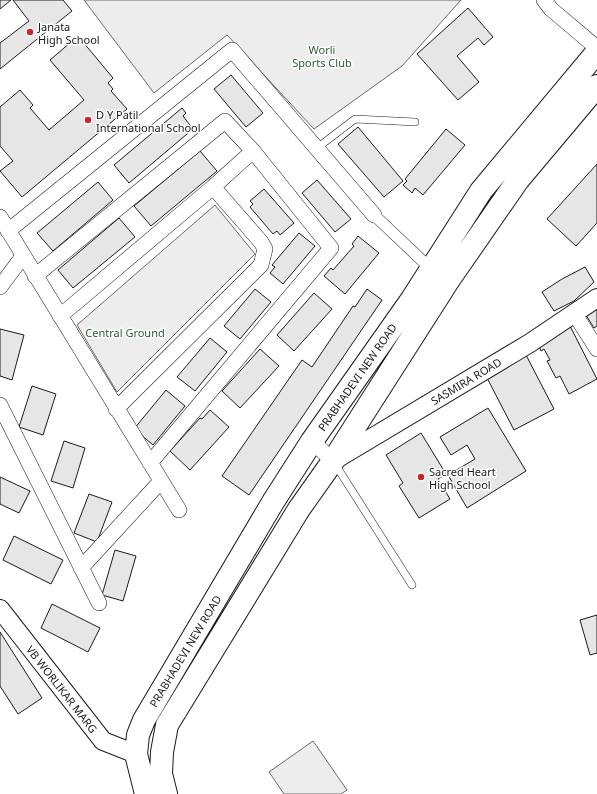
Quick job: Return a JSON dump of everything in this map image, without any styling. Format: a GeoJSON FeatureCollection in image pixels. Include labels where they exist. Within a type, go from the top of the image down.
{"type":"FeatureCollection","features":[{"type":"Feature","properties":{"kind":"main road","name":"PRABHADEVI NEW ROAD"},"geometry":{"type":"LineString","coordinates":[[136,754],[138,735],[144,720],[269,509],[312,440],[412,299],[481,191],[597,52]]}},
{"type":"Feature","properties":{"kind":"main road","name":"PRABHADEVI NEW ROAD"},"geometry":{"type":"LineString","coordinates":[[166,794],[161,774],[162,752],[167,725],[299,509],[333,461],[448,281],[518,180],[597,86]]}},
{"type":"Feature","properties":{"kind":"main road"},"geometry":{"type":"LineString","coordinates":[[136,754],[146,794]]}},
{"type":"Feature","properties":{"kind":"street"},"geometry":{"type":"LineString","coordinates":[[544,0],[551,9],[597,48]]}},
{"type":"Feature","properties":{"kind":"street"},"geometry":{"type":"LineString","coordinates":[[8,231],[232,50],[374,214],[431,269]]}},
{"type":"Feature","properties":{"kind":"street"},"geometry":{"type":"LineString","coordinates":[[35,276],[225,121],[252,151],[331,248],[150,463]]}},
{"type":"Feature","properties":{"kind":"street"},"geometry":{"type":"LineString","coordinates":[[60,316],[213,187],[252,151]]}},
{"type":"Feature","properties":{"kind":"street"},"geometry":{"type":"LineString","coordinates":[[116,408],[261,265],[265,249],[261,242],[213,187]]}},
{"type":"Feature","properties":{"kind":"street"},"geometry":{"type":"LineString","coordinates":[[0,217],[179,510]]}},
{"type":"Feature","properties":{"kind":"street"},"geometry":{"type":"LineString","coordinates":[[0,286],[23,256]]}},
{"type":"Feature","properties":{"kind":"street","name":"SASMIRA ROAD"},"geometry":{"type":"LineString","coordinates":[[333,461],[530,343],[597,298]]}},
{"type":"Feature","properties":{"kind":"street"},"geometry":{"type":"LineString","coordinates":[[574,313],[597,349]]}},
{"type":"Feature","properties":{"kind":"street"},"geometry":{"type":"LineString","coordinates":[[0,405],[99,603]]}},
{"type":"Feature","properties":{"kind":"street"},"geometry":{"type":"LineString","coordinates":[[312,440],[333,461]]}},
{"type":"Feature","properties":{"kind":"street"},"geometry":{"type":"LineString","coordinates":[[81,568],[161,481]]}},
{"type":"Feature","properties":{"kind":"street","name":"VB WORLIKAR MARG"},"geometry":{"type":"LineString","coordinates":[[0,609],[103,741],[136,754]]}},
{"type":"Feature","properties":{"kind":"lane"},"geometry":{"type":"LineString","coordinates":[[317,148],[355,119],[415,122]]}},
{"type":"Feature","properties":{"kind":"lane"},"geometry":{"type":"LineString","coordinates":[[333,461],[412,585]]}},
{"type":"Feature","properties":{"kind":"green space","name":"Worli Sports Club"},"geometry":{"type":"Polygon","coordinates":[[[84,0],[461,0],[402,66],[314,129],[227,35],[154,93],[84,0]]]}},
{"type":"Feature","properties":{"kind":"green space","name":"Central Ground"},"geometry":{"type":"Polygon","coordinates":[[[215,205],[255,254],[117,392],[77,325],[215,205]]]}},
{"type":"Feature","properties":{"kind":"green space"},"geometry":{"type":"Polygon","coordinates":[[[313,741],[347,790],[341,794],[284,794],[269,772],[313,741]]]}},
{"type":"Feature","properties":{"kind":"building","name":"Janata High School"},"geometry":{"type":"Polygon","coordinates":[[[0,0],[11,0],[0,9],[0,0]]]}},
{"type":"Feature","properties":{"kind":"building","name":"Janata High School"},"geometry":{"type":"Polygon","coordinates":[[[13,0],[63,0],[72,11],[0,69],[0,43],[29,21],[13,0]]]}},
{"type":"Feature","properties":{"kind":"building"},"geometry":{"type":"Polygon","coordinates":[[[468,8],[493,37],[484,45],[478,38],[457,56],[479,82],[458,100],[417,54],[468,8]]]}},
{"type":"Feature","properties":{"kind":"building","name":"D Y Patil International School"},"geometry":{"type":"Polygon","coordinates":[[[78,36],[113,78],[108,83],[113,89],[111,91],[127,109],[22,197],[0,171],[13,161],[0,146],[0,107],[20,90],[33,105],[30,108],[49,130],[84,100],[50,60],[78,36]]]}},
{"type":"Feature","properties":{"kind":"building"},"geometry":{"type":"Polygon","coordinates":[[[231,75],[263,113],[246,127],[214,89],[231,75]]]}},
{"type":"Feature","properties":{"kind":"building"},"geometry":{"type":"Polygon","coordinates":[[[182,108],[186,113],[183,116],[193,129],[129,183],[114,165],[182,108]]]}},
{"type":"Feature","properties":{"kind":"building"},"geometry":{"type":"Polygon","coordinates":[[[358,127],[403,181],[384,197],[338,144],[358,127]]]}},
{"type":"Feature","properties":{"kind":"building"},"geometry":{"type":"Polygon","coordinates":[[[446,129],[465,145],[423,195],[415,188],[412,193],[403,185],[407,181],[405,179],[446,129]]]}},
{"type":"Feature","properties":{"kind":"building"},"geometry":{"type":"Polygon","coordinates":[[[200,151],[217,171],[151,226],[134,206],[200,151]]]}},
{"type":"Feature","properties":{"kind":"building"},"geometry":{"type":"Polygon","coordinates":[[[597,164],[597,223],[576,246],[547,219],[597,164]]]}},
{"type":"Feature","properties":{"kind":"building"},"geometry":{"type":"Polygon","coordinates":[[[317,180],[351,219],[335,232],[302,193],[317,180]]]}},
{"type":"Feature","properties":{"kind":"building"},"geometry":{"type":"Polygon","coordinates":[[[98,182],[113,200],[53,251],[37,233],[98,182]]]}},
{"type":"Feature","properties":{"kind":"building"},"geometry":{"type":"Polygon","coordinates":[[[264,189],[294,223],[280,235],[277,231],[273,234],[250,207],[253,204],[250,201],[264,189]]]}},
{"type":"Feature","properties":{"kind":"building"},"geometry":{"type":"Polygon","coordinates":[[[119,218],[135,237],[73,288],[58,270],[119,218]]]}},
{"type":"Feature","properties":{"kind":"building"},"geometry":{"type":"Polygon","coordinates":[[[299,233],[315,246],[283,284],[270,273],[275,267],[272,265],[299,233]]]}},
{"type":"Feature","properties":{"kind":"building"},"geometry":{"type":"Polygon","coordinates":[[[358,236],[379,253],[345,294],[324,276],[331,268],[333,270],[354,246],[352,244],[358,236]]]}},
{"type":"Feature","properties":{"kind":"building"},"geometry":{"type":"Polygon","coordinates":[[[585,267],[594,282],[574,301],[554,311],[542,292],[585,267]]]}},
{"type":"Feature","properties":{"kind":"building"},"geometry":{"type":"Polygon","coordinates":[[[255,289],[271,302],[240,339],[224,326],[255,289]]]}},
{"type":"Feature","properties":{"kind":"building"},"geometry":{"type":"Polygon","coordinates":[[[367,289],[382,300],[249,495],[222,476],[302,360],[312,367],[353,306],[355,307],[367,289]]]}},
{"type":"Feature","properties":{"kind":"building"},"geometry":{"type":"Polygon","coordinates":[[[314,293],[332,309],[294,351],[277,335],[314,293]]]}},
{"type":"Feature","properties":{"kind":"building"},"geometry":{"type":"Polygon","coordinates":[[[597,305],[597,326],[594,328],[584,312],[597,305]]]}},
{"type":"Feature","properties":{"kind":"building"},"geometry":{"type":"Polygon","coordinates":[[[570,326],[597,379],[569,394],[560,376],[556,378],[547,361],[550,360],[544,349],[541,351],[538,344],[570,326]]]}},
{"type":"Feature","properties":{"kind":"building"},"geometry":{"type":"Polygon","coordinates":[[[0,329],[24,335],[12,380],[0,376],[0,329]]]}},
{"type":"Feature","properties":{"kind":"building"},"geometry":{"type":"Polygon","coordinates":[[[210,338],[227,352],[195,391],[177,377],[210,338]]]}},
{"type":"Feature","properties":{"kind":"building"},"geometry":{"type":"Polygon","coordinates":[[[260,349],[279,366],[240,408],[222,391],[260,349]]]}},
{"type":"Feature","properties":{"kind":"building"},"geometry":{"type":"Polygon","coordinates":[[[526,355],[554,409],[514,430],[486,376],[526,355]]]}},
{"type":"Feature","properties":{"kind":"building"},"geometry":{"type":"Polygon","coordinates":[[[32,386],[56,394],[43,435],[19,427],[32,386]]]}},
{"type":"Feature","properties":{"kind":"building"},"geometry":{"type":"Polygon","coordinates":[[[166,390],[185,406],[153,445],[134,429],[166,390]]]}},
{"type":"Feature","properties":{"kind":"building"},"geometry":{"type":"Polygon","coordinates":[[[488,408],[526,471],[467,508],[448,475],[475,459],[467,445],[451,455],[440,437],[488,408]]]}},
{"type":"Feature","properties":{"kind":"building"},"geometry":{"type":"Polygon","coordinates":[[[210,410],[229,427],[190,470],[170,451],[200,418],[202,419],[210,410]]]}},
{"type":"Feature","properties":{"kind":"building","name":"Sacred Heart High School"},"geometry":{"type":"Polygon","coordinates":[[[421,433],[446,474],[438,479],[450,499],[419,518],[399,486],[403,483],[386,455],[421,433]]]}},
{"type":"Feature","properties":{"kind":"building"},"geometry":{"type":"Polygon","coordinates":[[[64,441],[85,448],[73,488],[51,481],[64,441]]]}},
{"type":"Feature","properties":{"kind":"building"},"geometry":{"type":"Polygon","coordinates":[[[0,477],[30,491],[19,513],[0,504],[0,477]]]}},
{"type":"Feature","properties":{"kind":"building"},"geometry":{"type":"Polygon","coordinates":[[[89,494],[112,502],[97,542],[74,533],[89,494]]]}},
{"type":"Feature","properties":{"kind":"building"},"geometry":{"type":"Polygon","coordinates":[[[14,536],[63,560],[51,584],[3,560],[14,536]]]}},
{"type":"Feature","properties":{"kind":"building"},"geometry":{"type":"Polygon","coordinates":[[[115,550],[136,556],[123,601],[102,595],[115,550]]]}},
{"type":"Feature","properties":{"kind":"building"},"geometry":{"type":"Polygon","coordinates":[[[52,604],[100,628],[88,652],[41,628],[52,604]]]}},
{"type":"Feature","properties":{"kind":"building"},"geometry":{"type":"Polygon","coordinates":[[[597,615],[597,653],[590,655],[580,620],[597,615]]]}},
{"type":"Feature","properties":{"kind":"building"},"geometry":{"type":"Polygon","coordinates":[[[0,632],[42,698],[18,714],[0,686],[0,632]]]}},
{"type":"Feature","properties":{"kind":"place","name":"Janata High School"},"geometry":{"type":"Point","coordinates":[30,32]}},
{"type":"Feature","properties":{"kind":"place","name":"D Y Patil International School"},"geometry":{"type":"Point","coordinates":[88,120]}},
{"type":"Feature","properties":{"kind":"place","name":"Sacred Heart High School"},"geometry":{"type":"Point","coordinates":[421,477]}}]}
